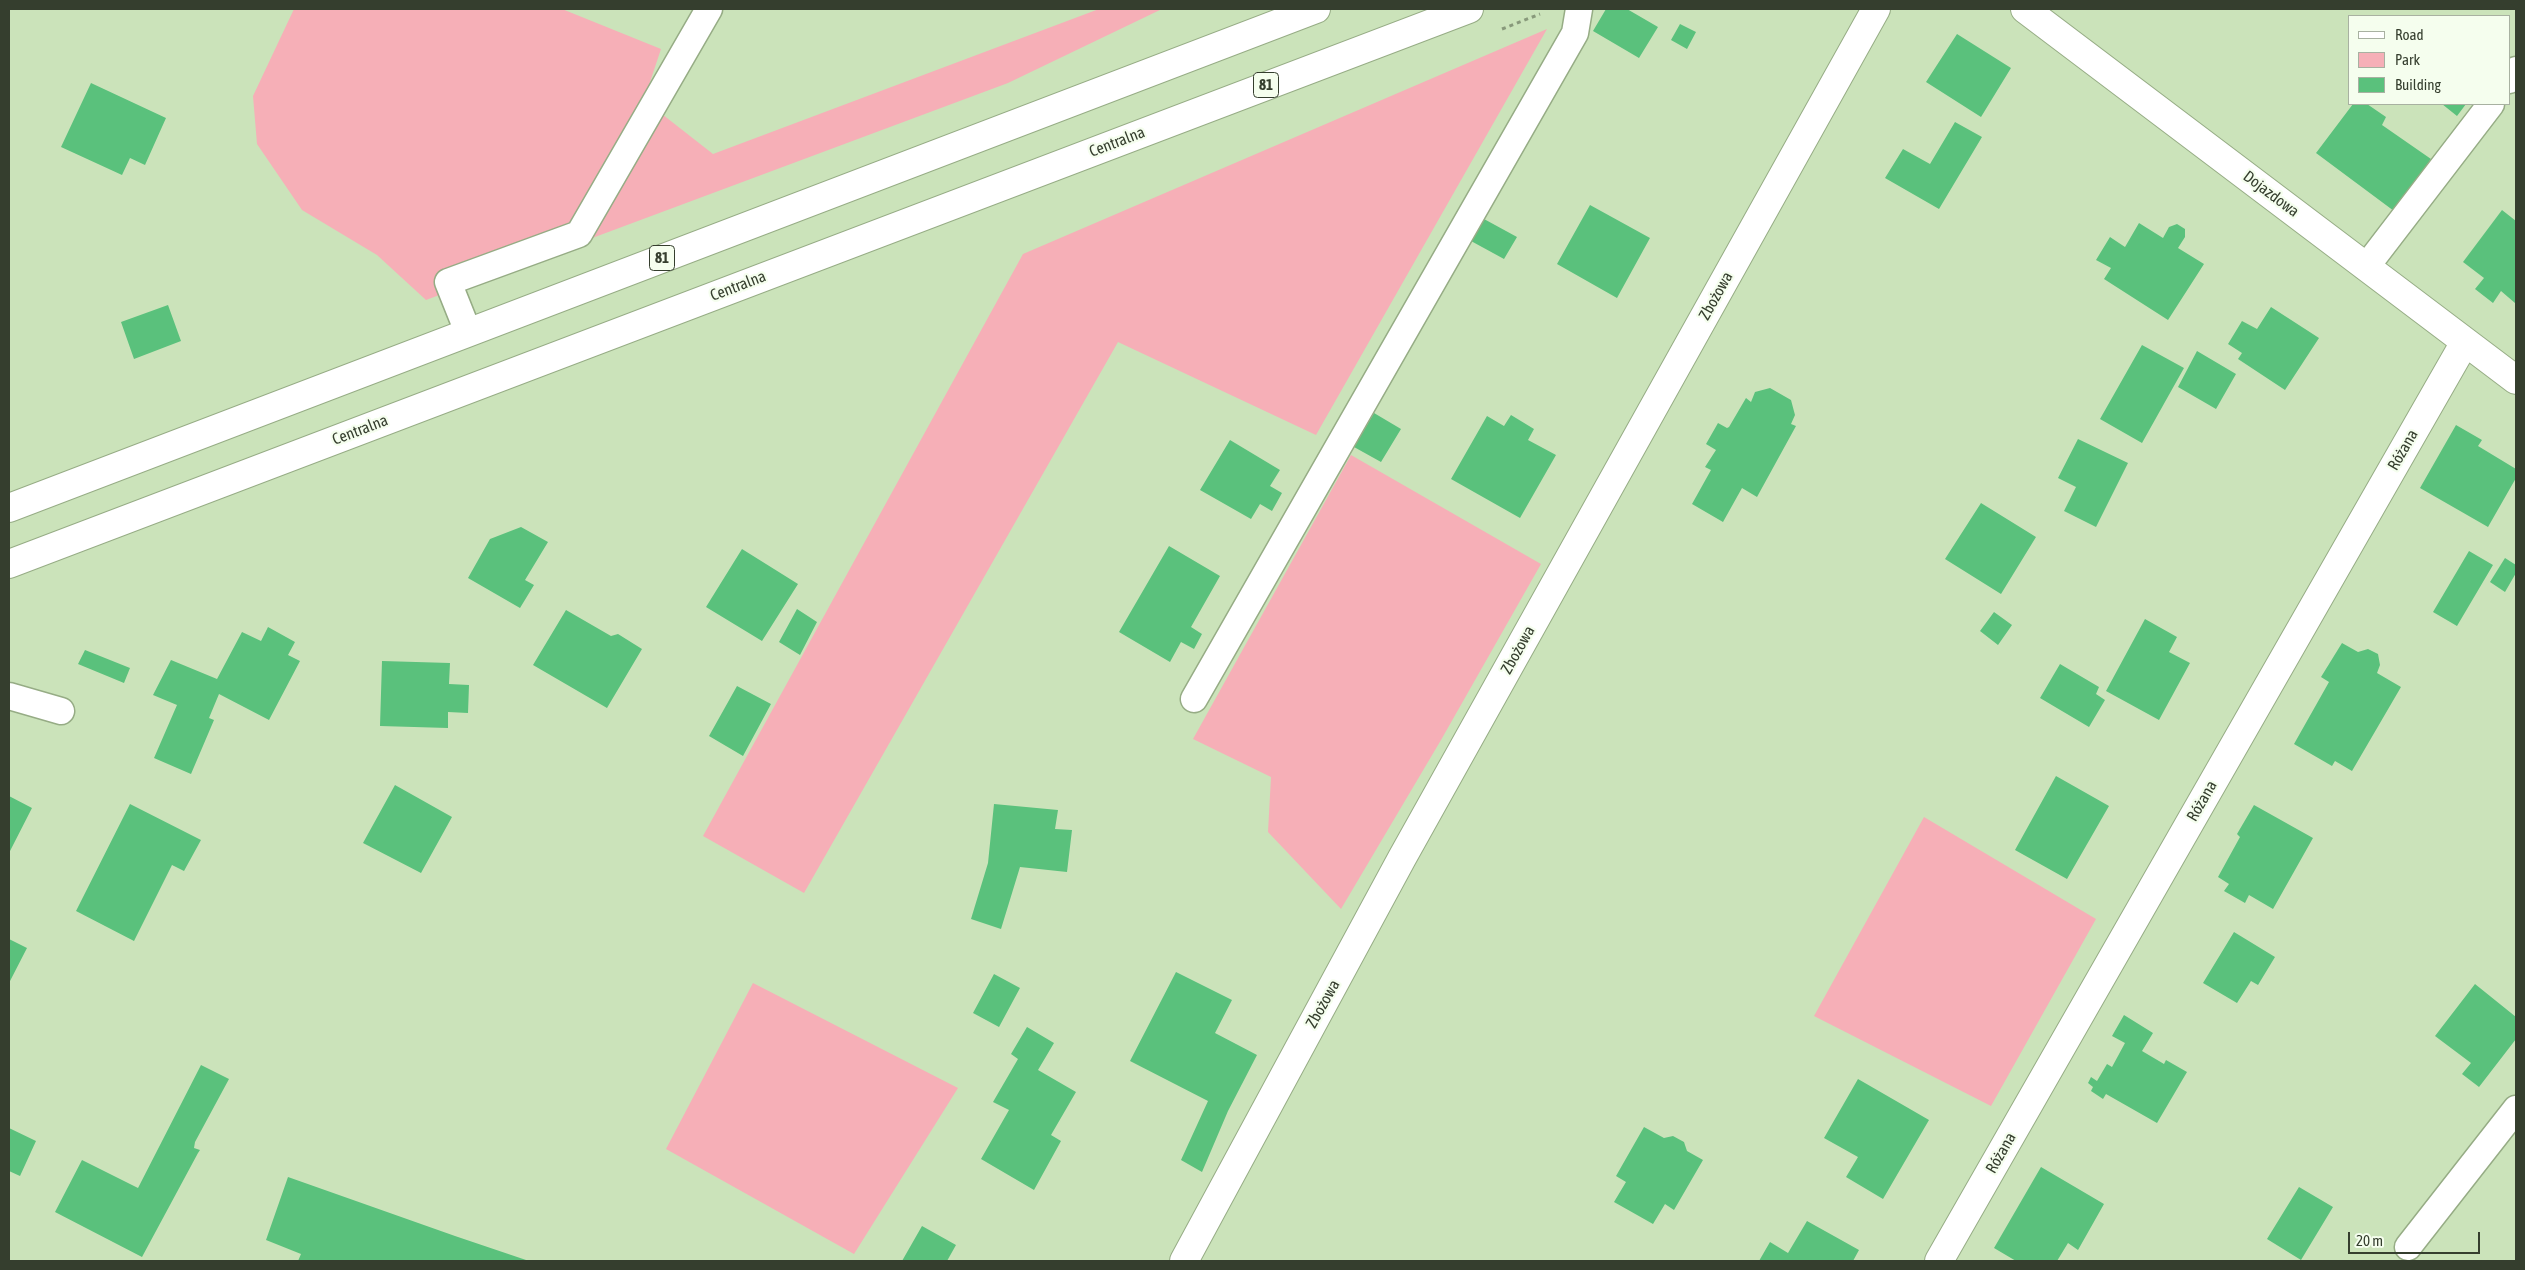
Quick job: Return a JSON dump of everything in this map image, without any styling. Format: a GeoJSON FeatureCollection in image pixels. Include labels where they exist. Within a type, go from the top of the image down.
{"type":"FeatureCollection","features":[{"type":"Feature","properties":{"kind":"street","name":"81"},"geometry":{"type":"LineString","coordinates":[[9,508],[1316,9]]}},
{"type":"Feature","properties":{"kind":"street","name":"Centralna"},"geometry":{"type":"LineString","coordinates":[[9,564],[1468,9]]}},
{"type":"Feature","properties":{"kind":"street","name":"Zbożowa"},"geometry":{"type":"LineString","coordinates":[[1184,1261],[1407,850],[1876,9]]}},
{"type":"Feature","properties":{"kind":"street","name":"Dojazdowa"},"geometry":{"type":"LineString","coordinates":[[2025,9],[2516,380]]}},
{"type":"Feature","properties":{"kind":"street","name":"Różana"},"geometry":{"type":"LineString","coordinates":[[1939,1261],[2465,342]]}},
{"type":"Feature","properties":{"kind":"lane"},"geometry":{"type":"LineString","coordinates":[[468,332],[448,282],[579,234],[709,9]]}},
{"type":"Feature","properties":{"kind":"lane"},"geometry":{"type":"LineString","coordinates":[[1194,699],[1575,33],[1580,9]]}},
{"type":"Feature","properties":{"kind":"lane"},"geometry":{"type":"LineString","coordinates":[[2366,267],[2490,105]]}},
{"type":"Feature","properties":{"kind":"lane"},"geometry":{"type":"LineString","coordinates":[[9,696],[61,711]]}},
{"type":"Feature","properties":{"kind":"lane"},"geometry":{"type":"LineString","coordinates":[[2408,1247],[2516,1109]]}},
{"type":"Feature","properties":{"kind":"green space"},"geometry":{"type":"Polygon","coordinates":[[[294,9],[562,9],[661,49],[644,100],[713,154],[1099,9],[1162,9],[1008,83],[426,300],[377,255],[302,210],[257,144],[253,96],[294,9]]]}},
{"type":"Feature","properties":{"kind":"green space"},"geometry":{"type":"Polygon","coordinates":[[[1547,29],[1316,435],[1118,342],[804,893],[703,836],[1023,254],[1547,29]]]}},
{"type":"Feature","properties":{"kind":"green space"},"geometry":{"type":"Polygon","coordinates":[[[1351,455],[1541,564],[1441,740],[1341,909],[1268,832],[1271,777],[1193,739],[1351,455]]]}},
{"type":"Feature","properties":{"kind":"green space"},"geometry":{"type":"Polygon","coordinates":[[[1924,817],[2096,919],[1991,1106],[1814,1016],[1924,817]]]}},
{"type":"Feature","properties":{"kind":"green space"},"geometry":{"type":"Polygon","coordinates":[[[753,983],[958,1088],[854,1254],[666,1149],[753,983]]]}},
{"type":"Feature","properties":{"kind":"building"},"geometry":{"type":"Polygon","coordinates":[[[1606,9],[1627,9],[1658,27],[1639,58],[1593,31],[1606,9]]]}},
{"type":"Feature","properties":{"kind":"building"},"geometry":{"type":"Polygon","coordinates":[[[1680,24],[1696,32],[1687,49],[1671,40],[1680,24]]]}},
{"type":"Feature","properties":{"kind":"building"},"geometry":{"type":"Polygon","coordinates":[[[1957,34],[2011,68],[1981,117],[1926,82],[1957,34]]]}},
{"type":"Feature","properties":{"kind":"building"},"geometry":{"type":"Polygon","coordinates":[[[91,83],[166,118],[145,165],[130,158],[122,175],[61,147],[91,83]]]}},
{"type":"Feature","properties":{"kind":"building"},"geometry":{"type":"Polygon","coordinates":[[[2352,105],[2368,105],[2386,117],[2382,125],[2431,159],[2394,211],[2316,153],[2352,105]]]}},
{"type":"Feature","properties":{"kind":"building"},"geometry":{"type":"Polygon","coordinates":[[[2443,105],[2465,105],[2457,116],[2443,105]]]}},
{"type":"Feature","properties":{"kind":"building"},"geometry":{"type":"Polygon","coordinates":[[[1955,122],[1982,137],[1939,209],[1885,178],[1903,149],[1930,164],[1955,122]]]}},
{"type":"Feature","properties":{"kind":"building"},"geometry":{"type":"Polygon","coordinates":[[[1590,205],[1650,238],[1617,298],[1557,264],[1590,205]]]}},
{"type":"Feature","properties":{"kind":"building"},"geometry":{"type":"Polygon","coordinates":[[[2502,210],[2516,221],[2515,303],[2501,291],[2493,303],[2475,289],[2484,278],[2463,262],[2502,210]]]}},
{"type":"Feature","properties":{"kind":"building"},"geometry":{"type":"Polygon","coordinates":[[[1484,219],[1517,237],[1504,259],[1471,241],[1484,219]]]}},
{"type":"Feature","properties":{"kind":"building"},"geometry":{"type":"Polygon","coordinates":[[[2139,223],[2163,238],[2169,227],[2177,224],[2185,229],[2185,237],[2178,248],[2204,264],[2168,320],[2104,279],[2111,268],[2096,260],[2110,237],[2125,247],[2139,223]]]}},
{"type":"Feature","properties":{"kind":"building"},"geometry":{"type":"Polygon","coordinates":[[[168,305],[181,341],[134,359],[121,322],[168,305]]]}},
{"type":"Feature","properties":{"kind":"building"},"geometry":{"type":"Polygon","coordinates":[[[2271,307],[2319,338],[2285,390],[2238,359],[2242,353],[2228,344],[2242,321],[2257,329],[2271,307]]]}},
{"type":"Feature","properties":{"kind":"building"},"geometry":{"type":"Polygon","coordinates":[[[2142,345],[2184,368],[2142,443],[2100,419],[2142,345]]]}},
{"type":"Feature","properties":{"kind":"building"},"geometry":{"type":"Polygon","coordinates":[[[2197,351],[2236,374],[2216,409],[2178,387],[2197,351]]]}},
{"type":"Feature","properties":{"kind":"building"},"geometry":{"type":"Polygon","coordinates":[[[1770,388],[1791,400],[1795,415],[1791,424],[1796,426],[1757,497],[1742,488],[1723,522],[1692,504],[1711,470],[1705,467],[1716,450],[1706,444],[1718,423],[1727,428],[1729,427],[1746,398],[1751,402],[1755,392],[1770,388]]]}},
{"type":"Feature","properties":{"kind":"building"},"geometry":{"type":"Polygon","coordinates":[[[1374,413],[1401,429],[1381,462],[1354,447],[1374,413]]]}},
{"type":"Feature","properties":{"kind":"building"},"geometry":{"type":"Polygon","coordinates":[[[1511,415],[1534,429],[1528,440],[1556,455],[1520,518],[1451,479],[1487,416],[1504,426],[1511,415]]]}},
{"type":"Feature","properties":{"kind":"building"},"geometry":{"type":"Polygon","coordinates":[[[2456,425],[2482,440],[2478,446],[2516,469],[2516,478],[2488,527],[2420,488],[2456,425]]]}},
{"type":"Feature","properties":{"kind":"building"},"geometry":{"type":"Polygon","coordinates":[[[2078,439],[2128,463],[2096,527],[2064,511],[2076,487],[2058,478],[2078,439]]]}},
{"type":"Feature","properties":{"kind":"building"},"geometry":{"type":"Polygon","coordinates":[[[1230,440],[1280,470],[1270,486],[1282,493],[1272,511],[1260,504],[1251,519],[1200,490],[1230,440]]]}},
{"type":"Feature","properties":{"kind":"building"},"geometry":{"type":"Polygon","coordinates":[[[1981,503],[2036,537],[2001,594],[1945,559],[1981,503]]]}},
{"type":"Feature","properties":{"kind":"building"},"geometry":{"type":"Polygon","coordinates":[[[521,527],[548,542],[525,580],[534,585],[520,608],[468,578],[490,539],[521,527]]]}},
{"type":"Feature","properties":{"kind":"building"},"geometry":{"type":"Polygon","coordinates":[[[1169,546],[1220,576],[1191,627],[1202,634],[1194,649],[1181,642],[1170,662],[1119,632],[1169,546]]]}},
{"type":"Feature","properties":{"kind":"building"},"geometry":{"type":"Polygon","coordinates":[[[742,549],[798,584],[762,641],[706,607],[742,549]]]}},
{"type":"Feature","properties":{"kind":"building"},"geometry":{"type":"Polygon","coordinates":[[[2469,551],[2493,565],[2457,626],[2433,612],[2469,551]]]}},
{"type":"Feature","properties":{"kind":"building"},"geometry":{"type":"Polygon","coordinates":[[[2505,558],[2516,565],[2516,573],[2505,592],[2490,582],[2505,558]]]}},
{"type":"Feature","properties":{"kind":"building"},"geometry":{"type":"Polygon","coordinates":[[[797,609],[817,622],[800,655],[779,642],[797,609]]]}},
{"type":"Feature","properties":{"kind":"building"},"geometry":{"type":"Polygon","coordinates":[[[566,610],[611,636],[618,634],[642,649],[607,708],[533,665],[566,610]]]}},
{"type":"Feature","properties":{"kind":"building"},"geometry":{"type":"Polygon","coordinates":[[[1994,612],[2012,625],[1998,645],[1980,631],[1994,612]]]}},
{"type":"Feature","properties":{"kind":"building"},"geometry":{"type":"Polygon","coordinates":[[[2145,619],[2177,637],[2169,652],[2190,663],[2159,720],[2106,691],[2145,619]]]}},
{"type":"Feature","properties":{"kind":"building"},"geometry":{"type":"Polygon","coordinates":[[[268,627],[295,642],[288,655],[300,661],[269,720],[219,694],[209,718],[214,720],[191,774],[154,758],[177,705],[153,695],[171,660],[217,679],[242,632],[261,641],[268,627]]]}},
{"type":"Feature","properties":{"kind":"building"},"geometry":{"type":"Polygon","coordinates":[[[2342,643],[2358,652],[2368,649],[2378,654],[2380,665],[2377,673],[2401,687],[2352,771],[2335,761],[2332,766],[2294,744],[2329,682],[2321,677],[2342,643]]]}},
{"type":"Feature","properties":{"kind":"building"},"geometry":{"type":"Polygon","coordinates":[[[85,650],[130,668],[124,683],[78,664],[85,650]]]}},
{"type":"Feature","properties":{"kind":"building"},"geometry":{"type":"Polygon","coordinates":[[[382,661],[450,663],[449,684],[469,685],[468,713],[448,712],[448,728],[380,726],[382,661]]]}},
{"type":"Feature","properties":{"kind":"building"},"geometry":{"type":"Polygon","coordinates":[[[2060,664],[2099,687],[2096,694],[2105,700],[2089,727],[2040,698],[2060,664]]]}},
{"type":"Feature","properties":{"kind":"building"},"geometry":{"type":"Polygon","coordinates":[[[737,686],[771,704],[743,756],[709,736],[737,686]]]}},
{"type":"Feature","properties":{"kind":"building"},"geometry":{"type":"Polygon","coordinates":[[[2056,776],[2109,806],[2067,879],[2015,850],[2056,776]]]}},
{"type":"Feature","properties":{"kind":"building"},"geometry":{"type":"Polygon","coordinates":[[[395,785],[452,817],[421,873],[363,843],[395,785]]]}},
{"type":"Feature","properties":{"kind":"building"},"geometry":{"type":"Polygon","coordinates":[[[9,796],[32,808],[9,853],[9,796]]]}},
{"type":"Feature","properties":{"kind":"building"},"geometry":{"type":"Polygon","coordinates":[[[130,804],[201,840],[184,871],[172,865],[134,941],[76,911],[130,804]]]}},
{"type":"Feature","properties":{"kind":"building"},"geometry":{"type":"Polygon","coordinates":[[[994,804],[1058,810],[1055,829],[1072,830],[1067,872],[1020,867],[1001,929],[971,919],[988,863],[994,804]]]}},
{"type":"Feature","properties":{"kind":"building"},"geometry":{"type":"Polygon","coordinates":[[[2254,805],[2313,838],[2273,909],[2249,895],[2245,903],[2224,891],[2229,884],[2218,877],[2240,837],[2237,834],[2254,805]]]}},
{"type":"Feature","properties":{"kind":"building"},"geometry":{"type":"Polygon","coordinates":[[[2234,932],[2275,957],[2258,985],[2251,981],[2237,1003],[2203,983],[2234,932]]]}},
{"type":"Feature","properties":{"kind":"building"},"geometry":{"type":"Polygon","coordinates":[[[9,939],[27,948],[9,983],[9,939]]]}},
{"type":"Feature","properties":{"kind":"building"},"geometry":{"type":"Polygon","coordinates":[[[1176,972],[1232,1000],[1215,1033],[1257,1055],[1228,1111],[1202,1172],[1181,1160],[1208,1101],[1130,1061],[1176,972]]]}},
{"type":"Feature","properties":{"kind":"building"},"geometry":{"type":"Polygon","coordinates":[[[994,974],[1020,988],[999,1027],[973,1013],[994,974]]]}},
{"type":"Feature","properties":{"kind":"building"},"geometry":{"type":"Polygon","coordinates":[[[2475,984],[2516,1017],[2516,1039],[2479,1087],[2462,1074],[2471,1063],[2435,1036],[2475,984]]]}},
{"type":"Feature","properties":{"kind":"building"},"geometry":{"type":"Polygon","coordinates":[[[2124,1015],[2153,1033],[2142,1051],[2164,1064],[2166,1060],[2187,1072],[2157,1123],[2106,1094],[2103,1099],[2091,1091],[2093,1087],[2088,1083],[2091,1077],[2097,1081],[2107,1064],[2112,1067],[2125,1043],[2112,1036],[2124,1015]]]}},
{"type":"Feature","properties":{"kind":"building"},"geometry":{"type":"Polygon","coordinates":[[[1027,1027],[1054,1043],[1038,1070],[1076,1092],[1051,1135],[1061,1141],[1034,1190],[981,1159],[1009,1110],[993,1102],[1018,1059],[1011,1054],[1027,1027]]]}},
{"type":"Feature","properties":{"kind":"building"},"geometry":{"type":"Polygon","coordinates":[[[201,1065],[229,1079],[195,1142],[194,1148],[200,1150],[142,1257],[55,1212],[82,1160],[138,1188],[201,1065]]]}},
{"type":"Feature","properties":{"kind":"building"},"geometry":{"type":"Polygon","coordinates":[[[1858,1079],[1929,1120],[1883,1199],[1846,1177],[1858,1157],[1824,1138],[1858,1079]]]}},
{"type":"Feature","properties":{"kind":"building"},"geometry":{"type":"Polygon","coordinates":[[[1644,1127],[1664,1138],[1673,1136],[1684,1142],[1687,1151],[1703,1160],[1674,1210],[1665,1204],[1653,1224],[1614,1202],[1626,1182],[1616,1176],[1644,1127]]]}},
{"type":"Feature","properties":{"kind":"building"},"geometry":{"type":"Polygon","coordinates":[[[9,1128],[36,1141],[20,1176],[9,1171],[9,1128]]]}},
{"type":"Feature","properties":{"kind":"building"},"geometry":{"type":"Polygon","coordinates":[[[2041,1167],[2104,1204],[2078,1250],[2068,1243],[2057,1261],[2016,1261],[1994,1248],[2041,1167]]]}},
{"type":"Feature","properties":{"kind":"building"},"geometry":{"type":"Polygon","coordinates":[[[288,1177],[529,1261],[298,1261],[301,1254],[266,1240],[288,1177]]]}},
{"type":"Feature","properties":{"kind":"building"},"geometry":{"type":"Polygon","coordinates":[[[2299,1187],[2333,1207],[2301,1260],[2267,1239],[2299,1187]]]}},
{"type":"Feature","properties":{"kind":"building"},"geometry":{"type":"Polygon","coordinates":[[[1807,1221],[1859,1250],[1853,1261],[1759,1261],[1770,1242],[1788,1253],[1807,1221]]]}},
{"type":"Feature","properties":{"kind":"building"},"geometry":{"type":"Polygon","coordinates":[[[922,1226],[956,1245],[947,1261],[902,1261],[922,1226]]]}}]}
